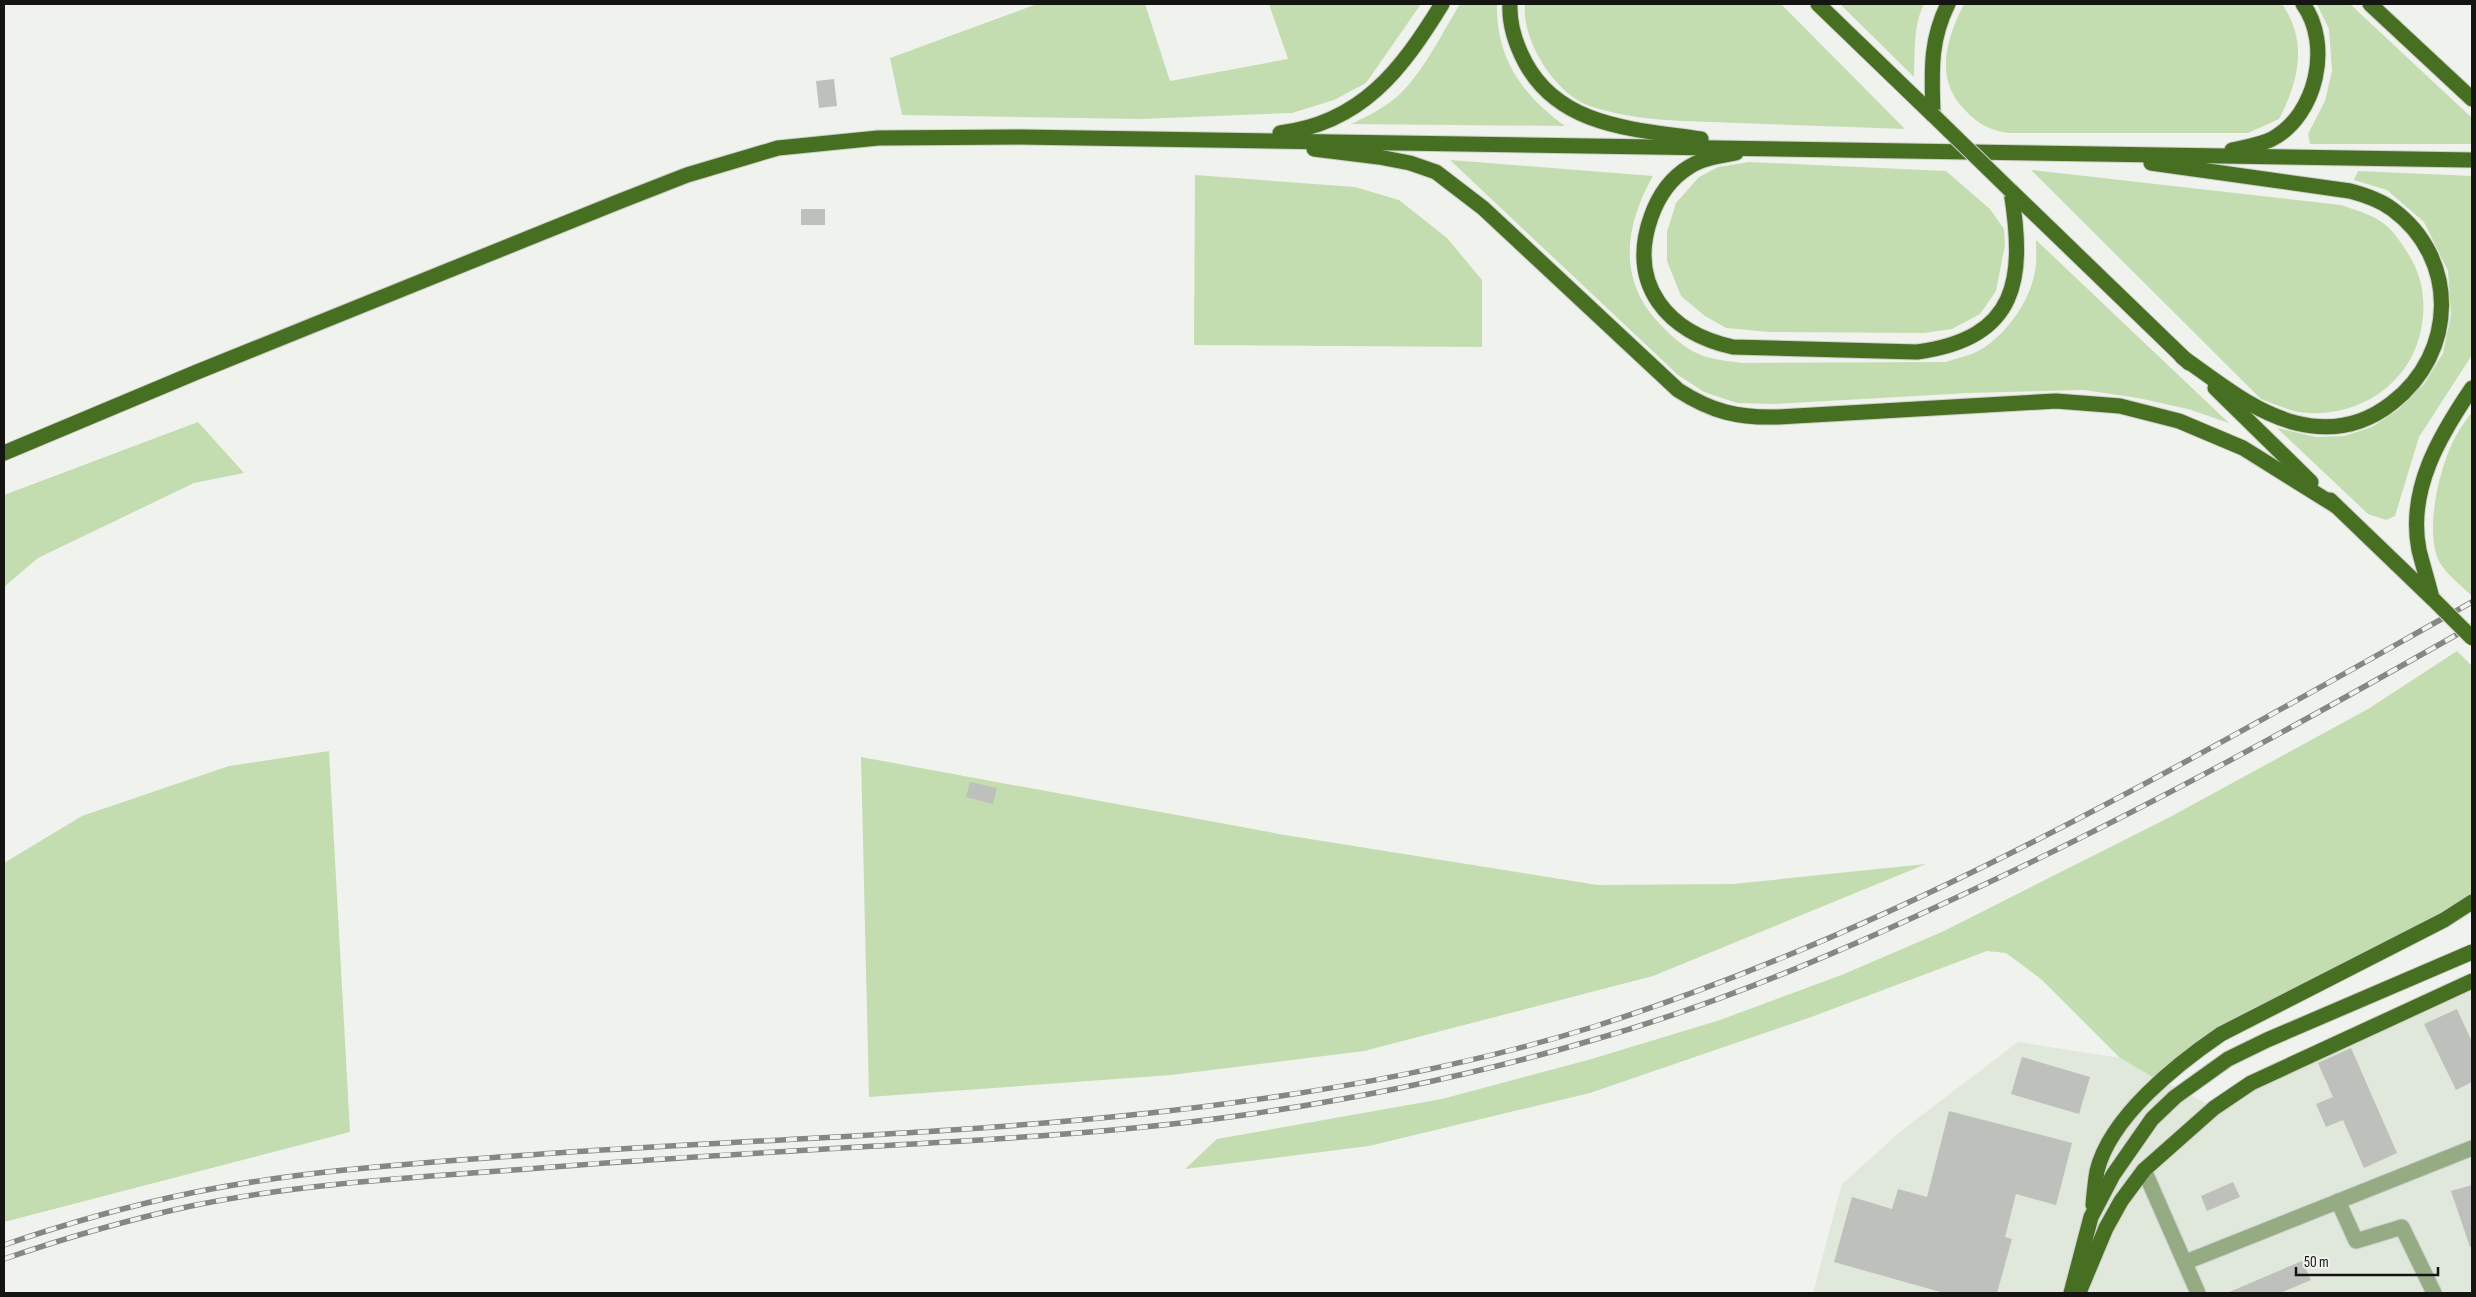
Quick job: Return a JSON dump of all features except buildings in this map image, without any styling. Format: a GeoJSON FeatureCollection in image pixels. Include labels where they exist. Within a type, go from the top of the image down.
{"type":"FeatureCollection","features":[{"type":"Feature","properties":{"kind":"main road"},"geometry":{"type":"LineString","coordinates":[[1233,139],[1290,132],[1320,124],[1363,101],[1397,70],[1420,39],[1442,4]]}},
{"type":"Feature","properties":{"kind":"main road"},"geometry":{"type":"LineString","coordinates":[[1510,4],[1511,28],[1529,70],[1541,86],[1559,103],[1578,114],[1602,123],[1760,148]]}},
{"type":"Feature","properties":{"kind":"main road"},"geometry":{"type":"LineString","coordinates":[[1818,4],[2472,638]]}},
{"type":"Feature","properties":{"kind":"main road"},"geometry":{"type":"LineString","coordinates":[[1933,115],[1931,53],[1941,18],[1948,4]]}},
{"type":"Feature","properties":{"kind":"main road"},"geometry":{"type":"LineString","coordinates":[[2190,155],[2232,150],[2272,139],[2288,127],[2299,114],[2315,80],[2318,63],[2318,45],[2314,26],[2303,4]]}},
{"type":"Feature","properties":{"kind":"main road"},"geometry":{"type":"LineString","coordinates":[[2370,4],[2472,99]]}},
{"type":"Feature","properties":{"kind":"main road"},"geometry":{"type":"LineString","coordinates":[[4,453],[197,372],[687,175],[778,148],[878,138],[1233,139],[2472,160]]}},
{"type":"Feature","properties":{"kind":"main road"},"geometry":{"type":"LineString","coordinates":[[1233,139],[1380,156],[1410,163],[1436,172],[1483,208],[1678,390],[1700,404],[1726,413],[1750,417],[1778,417],[2056,401],[2120,406],[2178,421],[2244,448],[2336,506]]}},
{"type":"Feature","properties":{"kind":"main road"},"geometry":{"type":"LineString","coordinates":[[1760,148],[1706,160],[1690,166],[1678,175],[1665,190],[1654,208],[1647,228],[1644,249],[1644,267],[1658,304],[1672,319],[1711,342],[1733,347],[1917,352],[1940,349],[1963,342],[1980,331],[1999,314],[2010,295],[2016,275],[2018,233],[2011,191]]}},
{"type":"Feature","properties":{"kind":"main road"},"geometry":{"type":"LineString","coordinates":[[2088,154],[2350,191],[2370,197],[2391,208],[2423,240],[2440,281],[2441,321],[2430,358],[2419,378],[2405,393],[2373,416],[2356,424],[2337,427],[2318,426],[2276,417],[2253,406],[2182,357]]}},
{"type":"Feature","properties":{"kind":"main road"},"geometry":{"type":"LineString","coordinates":[[2433,600],[2419,549],[2418,507],[2424,479],[2437,443],[2472,388]]}},
{"type":"Feature","properties":{"kind":"main road"},"geometry":{"type":"LineString","coordinates":[[2071,1293],[2091,1217],[2098,1170],[2107,1147],[2141,1100],[2178,1066],[2221,1034],[2444,920],[2472,902]]}},
{"type":"Feature","properties":{"kind":"main road"},"geometry":{"type":"LineString","coordinates":[[2091,1217],[2113,1175],[2152,1119],[2175,1097],[2201,1077],[2228,1059],[2267,1040],[2472,952]]}},
{"type":"Feature","properties":{"kind":"main road"},"geometry":{"type":"LineString","coordinates":[[2078,1293],[2106,1228],[2121,1201],[2144,1170],[2194,1124],[2251,1083],[2472,981]]}},
{"type":"Feature","properties":{"kind":"lane"},"geometry":{"type":"LineString","coordinates":[[2186,1262],[2472,1148]]}},
{"type":"Feature","properties":{"kind":"lane"},"geometry":{"type":"LineString","coordinates":[[2144,1170],[2198,1293]]}},
{"type":"Feature","properties":{"kind":"lane"},"geometry":{"type":"LineString","coordinates":[[2338,1201],[2356,1241],[2402,1227],[2434,1293]]}},
{"type":"Feature","properties":{"kind":"shaded area"},"geometry":{"type":"Polygon","coordinates":[[[2472,984],[2472,1293],[1813,1293],[1842,1184],[1901,1131],[2018,1042],[2120,1058],[2215,1108],[2472,984]]]}},
{"type":"Feature","properties":{"kind":"green space"},"geometry":{"type":"Polygon","coordinates":[[[1037,4],[1145,4],[1170,81],[1288,59],[1269,4],[1421,4],[1366,83],[1334,100],[1292,113],[1141,119],[902,115],[890,58],[1037,4]]]}},
{"type":"Feature","properties":{"kind":"green space"},"geometry":{"type":"Polygon","coordinates":[[[1460,4],[1497,4],[1501,41],[1514,74],[1536,101],[1565,126],[1351,124],[1389,103],[1400,94],[1425,62],[1460,4]]]}},
{"type":"Feature","properties":{"kind":"green space"},"geometry":{"type":"Polygon","coordinates":[[[1525,4],[1781,4],[1905,129],[1662,120],[1605,111],[1587,105],[1575,98],[1552,77],[1542,63],[1528,33],[1525,4]]]}},
{"type":"Feature","properties":{"kind":"green space"},"geometry":{"type":"Polygon","coordinates":[[[1840,4],[1924,4],[1916,30],[1914,77],[1840,4]]]}},
{"type":"Feature","properties":{"kind":"green space"},"geometry":{"type":"Polygon","coordinates":[[[1964,4],[2282,4],[2290,18],[2298,47],[2296,76],[2279,119],[2248,133],[2001,132],[1984,126],[1970,115],[1955,98],[1949,85],[1946,72],[1948,45],[1964,4]]]}},
{"type":"Feature","properties":{"kind":"green space"},"geometry":{"type":"Polygon","coordinates":[[[2317,4],[2350,4],[2472,118],[2472,144],[2310,144],[2308,134],[2325,101],[2332,71],[2329,29],[2317,4]]]}},
{"type":"Feature","properties":{"kind":"green space"},"geometry":{"type":"Polygon","coordinates":[[[1450,160],[1653,176],[1636,213],[1632,232],[1631,270],[1636,288],[1646,306],[1659,323],[1683,345],[1706,357],[1742,363],[1946,362],[1972,354],[1994,340],[2013,320],[2021,308],[2035,271],[2036,240],[2229,423],[2188,409],[2138,398],[2084,390],[1969,393],[1775,404],[1737,403],[1704,392],[1678,375],[1450,160]]]}},
{"type":"Feature","properties":{"kind":"green space"},"geometry":{"type":"Polygon","coordinates":[[[1749,162],[1946,171],[1990,209],[2004,229],[2005,245],[1996,291],[1980,314],[1952,329],[1924,333],[1769,332],[1726,328],[1705,316],[1681,296],[1667,261],[1667,232],[1676,203],[1699,177],[1718,167],[1749,162]]]}},
{"type":"Feature","properties":{"kind":"green space"},"geometry":{"type":"Polygon","coordinates":[[[2031,170],[2341,205],[2373,217],[2387,226],[2398,238],[2417,271],[2422,288],[2422,324],[2417,344],[2409,362],[2397,378],[2383,391],[2367,401],[2348,408],[2329,412],[2308,413],[2290,410],[2261,399],[2031,170]]]}},
{"type":"Feature","properties":{"kind":"green space"},"geometry":{"type":"Polygon","coordinates":[[[2358,171],[2472,176],[2472,355],[2419,437],[2395,516],[2386,520],[2368,514],[2277,428],[2316,437],[2344,436],[2372,427],[2399,409],[2425,383],[2443,353],[2451,315],[2448,271],[2424,222],[2387,190],[2354,180],[2358,171]]]}},
{"type":"Feature","properties":{"kind":"green space"},"geometry":{"type":"Polygon","coordinates":[[[1195,175],[1355,187],[1399,200],[1447,238],[1482,280],[1482,347],[1194,345],[1195,175]]]}},
{"type":"Feature","properties":{"kind":"green space"},"geometry":{"type":"Polygon","coordinates":[[[2472,412],[2472,596],[2451,577],[2440,563],[2435,550],[2433,517],[2445,462],[2459,431],[2472,412]]]}},
{"type":"Feature","properties":{"kind":"green space"},"geometry":{"type":"Polygon","coordinates":[[[198,422],[244,473],[194,483],[38,558],[4,587],[4,495],[198,422]]]}},
{"type":"Feature","properties":{"kind":"green space"},"geometry":{"type":"Polygon","coordinates":[[[2457,651],[2472,666],[2472,902],[2221,1034],[2160,1081],[2120,1058],[2041,979],[2006,953],[1987,951],[1814,1016],[1590,1093],[1369,1146],[1185,1169],[1217,1139],[1442,1099],[1588,1060],[1720,1020],[1844,974],[1944,931],[2170,817],[2368,709],[2457,651]]]}},
{"type":"Feature","properties":{"kind":"green space"},"geometry":{"type":"Polygon","coordinates":[[[329,751],[350,1132],[4,1222],[4,863],[82,816],[229,766],[329,751]]]}},
{"type":"Feature","properties":{"kind":"green space"},"geometry":{"type":"Polygon","coordinates":[[[861,757],[1285,835],[1598,885],[1733,884],[1926,864],[1653,976],[1364,1051],[1171,1075],[869,1097],[861,757]]]}},
{"type":"Feature","properties":{"kind":"railway"},"geometry":{"type":"LineString","coordinates":[[4,1245],[97,1216],[167,1198],[271,1179],[393,1165],[991,1127],[1150,1113],[1261,1099],[1375,1080],[1432,1069],[1543,1042],[1596,1026],[1711,986],[1824,940],[1935,890],[2045,836],[2153,779],[2472,602]]}},
{"type":"Feature","properties":{"kind":"railway"},"geometry":{"type":"LineString","coordinates":[[4,1259],[143,1217],[231,1198],[271,1192],[392,1179],[558,1166],[1017,1138],[1158,1126],[1338,1100],[1424,1083],[1509,1063],[1643,1025],[1692,1008],[1789,971],[1885,930],[2042,857],[2167,794],[2472,626]]}}]}
